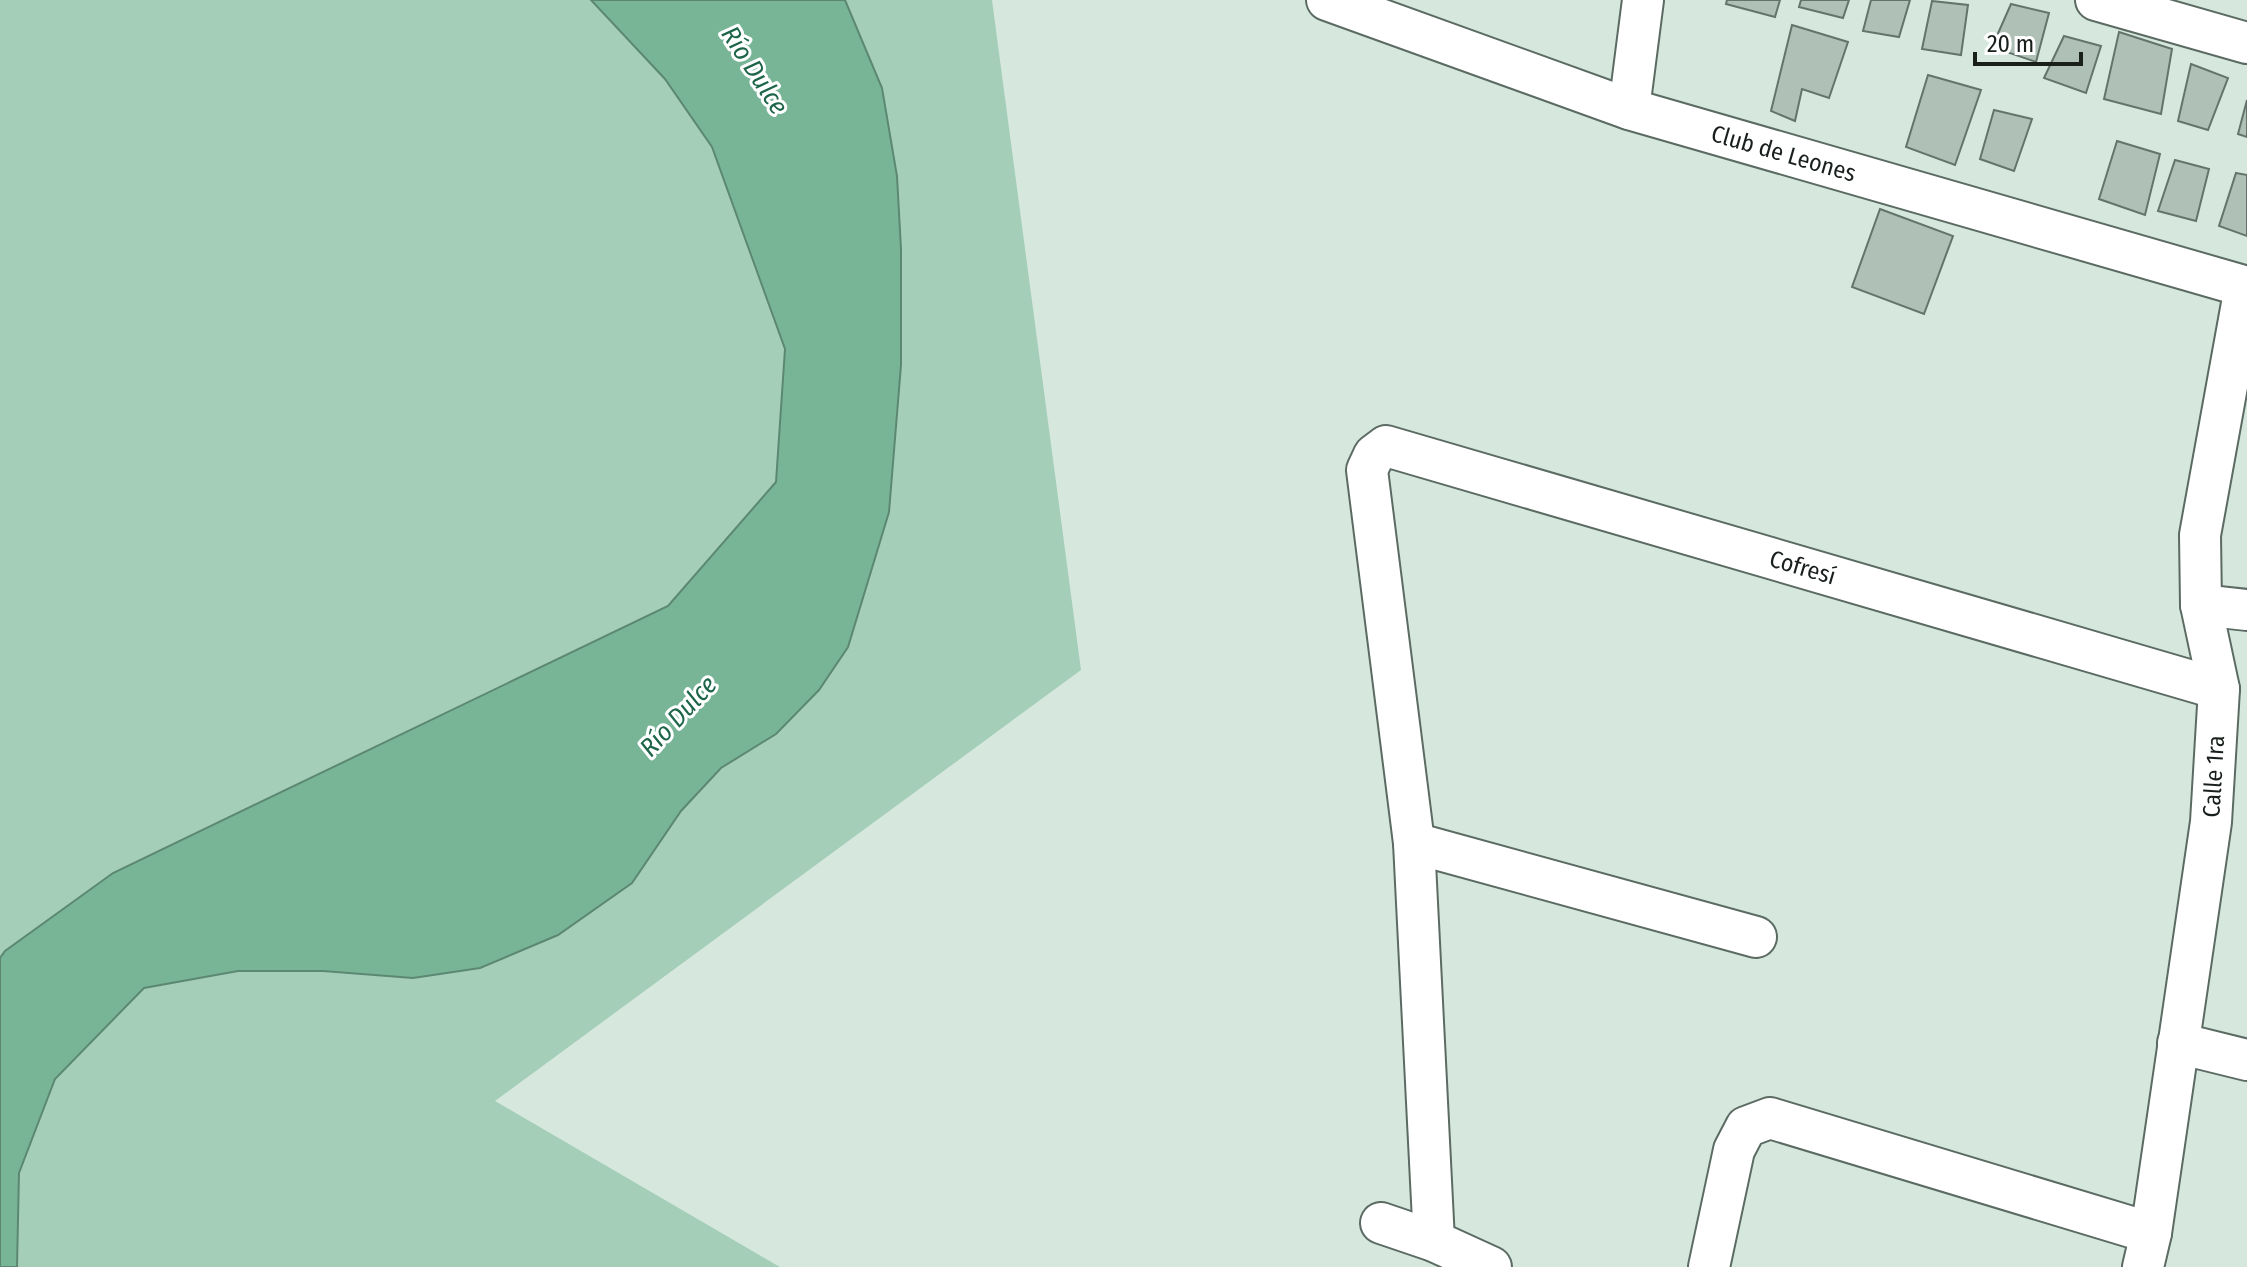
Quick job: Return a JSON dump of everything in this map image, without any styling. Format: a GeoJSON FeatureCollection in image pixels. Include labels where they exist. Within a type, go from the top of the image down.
{"type":"FeatureCollection","features":[{"type":"Feature","properties":{"kind":"street","name":"Club de Leones"},"geometry":{"type":"LineString","coordinates":[[1327,0],[1629,109],[2246,287]]}},
{"type":"Feature","properties":{"kind":"street"},"geometry":{"type":"LineString","coordinates":[[1629,109],[1643,0]]}},
{"type":"Feature","properties":{"kind":"street"},"geometry":{"type":"LineString","coordinates":[[2096,0],[2247,43]]}},
{"type":"Feature","properties":{"kind":"street","name":"Calle 1ra"},"geometry":{"type":"LineString","coordinates":[[2147,1250],[2211,822],[2219,689],[2201,605],[2200,535],[2246,287]]}},
{"type":"Feature","properties":{"kind":"street","name":"Cofresí"},"geometry":{"type":"LineString","coordinates":[[1414,843],[1367,470],[1374,455],[1386,446],[2219,689]]}},
{"type":"Feature","properties":{"kind":"street"},"geometry":{"type":"LineString","coordinates":[[2201,605],[2247,610]]}},
{"type":"Feature","properties":{"kind":"street"},"geometry":{"type":"LineString","coordinates":[[1434,1241],[1414,843],[1756,937]]}},
{"type":"Feature","properties":{"kind":"street"},"geometry":{"type":"LineString","coordinates":[[2178,1043],[2247,1060]]}},
{"type":"Feature","properties":{"kind":"street"},"geometry":{"type":"LineString","coordinates":[[1709,1267],[1734,1150],[1746,1127],[1770,1118],[2147,1250]]}},
{"type":"Feature","properties":{"kind":"street"},"geometry":{"type":"LineString","coordinates":[[1381,1223],[1434,1241],[1491,1267]]}},
{"type":"Feature","properties":{"kind":"shaded area"},"geometry":{"type":"Polygon","coordinates":[[[0,0],[591,0],[665,79],[712,146],[785,349],[776,482],[668,606],[113,873],[0,958],[0,0]]]}},
{"type":"Feature","properties":{"kind":"shaded area"},"geometry":{"type":"Polygon","coordinates":[[[845,0],[992,0],[1081,670],[495,1101],[780,1267],[17,1267],[19,1173],[55,1079],[144,988],[238,971],[323,971],[413,978],[480,968],[632,883],[681,811],[721,768],[776,734],[848,647],[889,512],[901,365],[901,249],[897,176],[882,88],[845,0]]]}},
{"type":"Feature","properties":{"kind":"water","name":"Río Dulce"},"geometry":{"type":"Polygon","coordinates":[[[591,0],[845,0],[882,88],[897,176],[901,249],[901,365],[889,512],[848,647],[819,690],[776,734],[721,768],[681,811],[632,883],[558,935],[480,968],[413,978],[323,971],[238,971],[144,988],[55,1079],[19,1173],[17,1267],[0,1267],[0,958],[5,951],[113,873],[668,606],[776,482],[785,349],[712,147],[665,79],[591,0]]]}},
{"type":"Feature","properties":{"kind":"building"},"geometry":{"type":"Polygon","coordinates":[[[1727,0],[1780,0],[1775,17],[1726,4],[1727,0]]]}},
{"type":"Feature","properties":{"kind":"building"},"geometry":{"type":"Polygon","coordinates":[[[1801,0],[1849,0],[1843,18],[1799,7],[1801,0]]]}},
{"type":"Feature","properties":{"kind":"building"},"geometry":{"type":"Polygon","coordinates":[[[1871,0],[1910,0],[1899,37],[1863,31],[1871,0]]]}},
{"type":"Feature","properties":{"kind":"building"},"geometry":{"type":"Polygon","coordinates":[[[1932,1],[1968,5],[1961,55],[1922,49],[1932,1]]]}},
{"type":"Feature","properties":{"kind":"building"},"geometry":{"type":"Polygon","coordinates":[[[2011,4],[2049,13],[2036,62],[1992,47],[2011,4]]]}},
{"type":"Feature","properties":{"kind":"building"},"geometry":{"type":"Polygon","coordinates":[[[1792,25],[1848,42],[1829,98],[1802,89],[1795,121],[1771,111],[1792,25]]]}},
{"type":"Feature","properties":{"kind":"building"},"geometry":{"type":"Polygon","coordinates":[[[2119,32],[2172,49],[2161,114],[2104,99],[2119,32]]]}},
{"type":"Feature","properties":{"kind":"building"},"geometry":{"type":"Polygon","coordinates":[[[2064,36],[2101,46],[2086,93],[2044,78],[2064,36]]]}},
{"type":"Feature","properties":{"kind":"building"},"geometry":{"type":"Polygon","coordinates":[[[2191,64],[2228,78],[2208,130],[2178,121],[2191,64]]]}},
{"type":"Feature","properties":{"kind":"building"},"geometry":{"type":"Polygon","coordinates":[[[1928,75],[1981,90],[1955,165],[1906,147],[1928,75]]]}},
{"type":"Feature","properties":{"kind":"building"},"geometry":{"type":"Polygon","coordinates":[[[2247,100],[2247,137],[2238,134],[2247,100]]]}},
{"type":"Feature","properties":{"kind":"building"},"geometry":{"type":"Polygon","coordinates":[[[1994,110],[2032,119],[2014,171],[1980,159],[1994,110]]]}},
{"type":"Feature","properties":{"kind":"building"},"geometry":{"type":"Polygon","coordinates":[[[2117,141],[2160,154],[2145,215],[2099,199],[2117,141]]]}},
{"type":"Feature","properties":{"kind":"building"},"geometry":{"type":"Polygon","coordinates":[[[2175,160],[2209,169],[2196,221],[2158,211],[2175,160]]]}},
{"type":"Feature","properties":{"kind":"building"},"geometry":{"type":"Polygon","coordinates":[[[2236,173],[2247,175],[2247,236],[2219,226],[2236,173]]]}},
{"type":"Feature","properties":{"kind":"building"},"geometry":{"type":"Polygon","coordinates":[[[1880,209],[1953,236],[1924,314],[1852,287],[1880,209]]]}}]}
